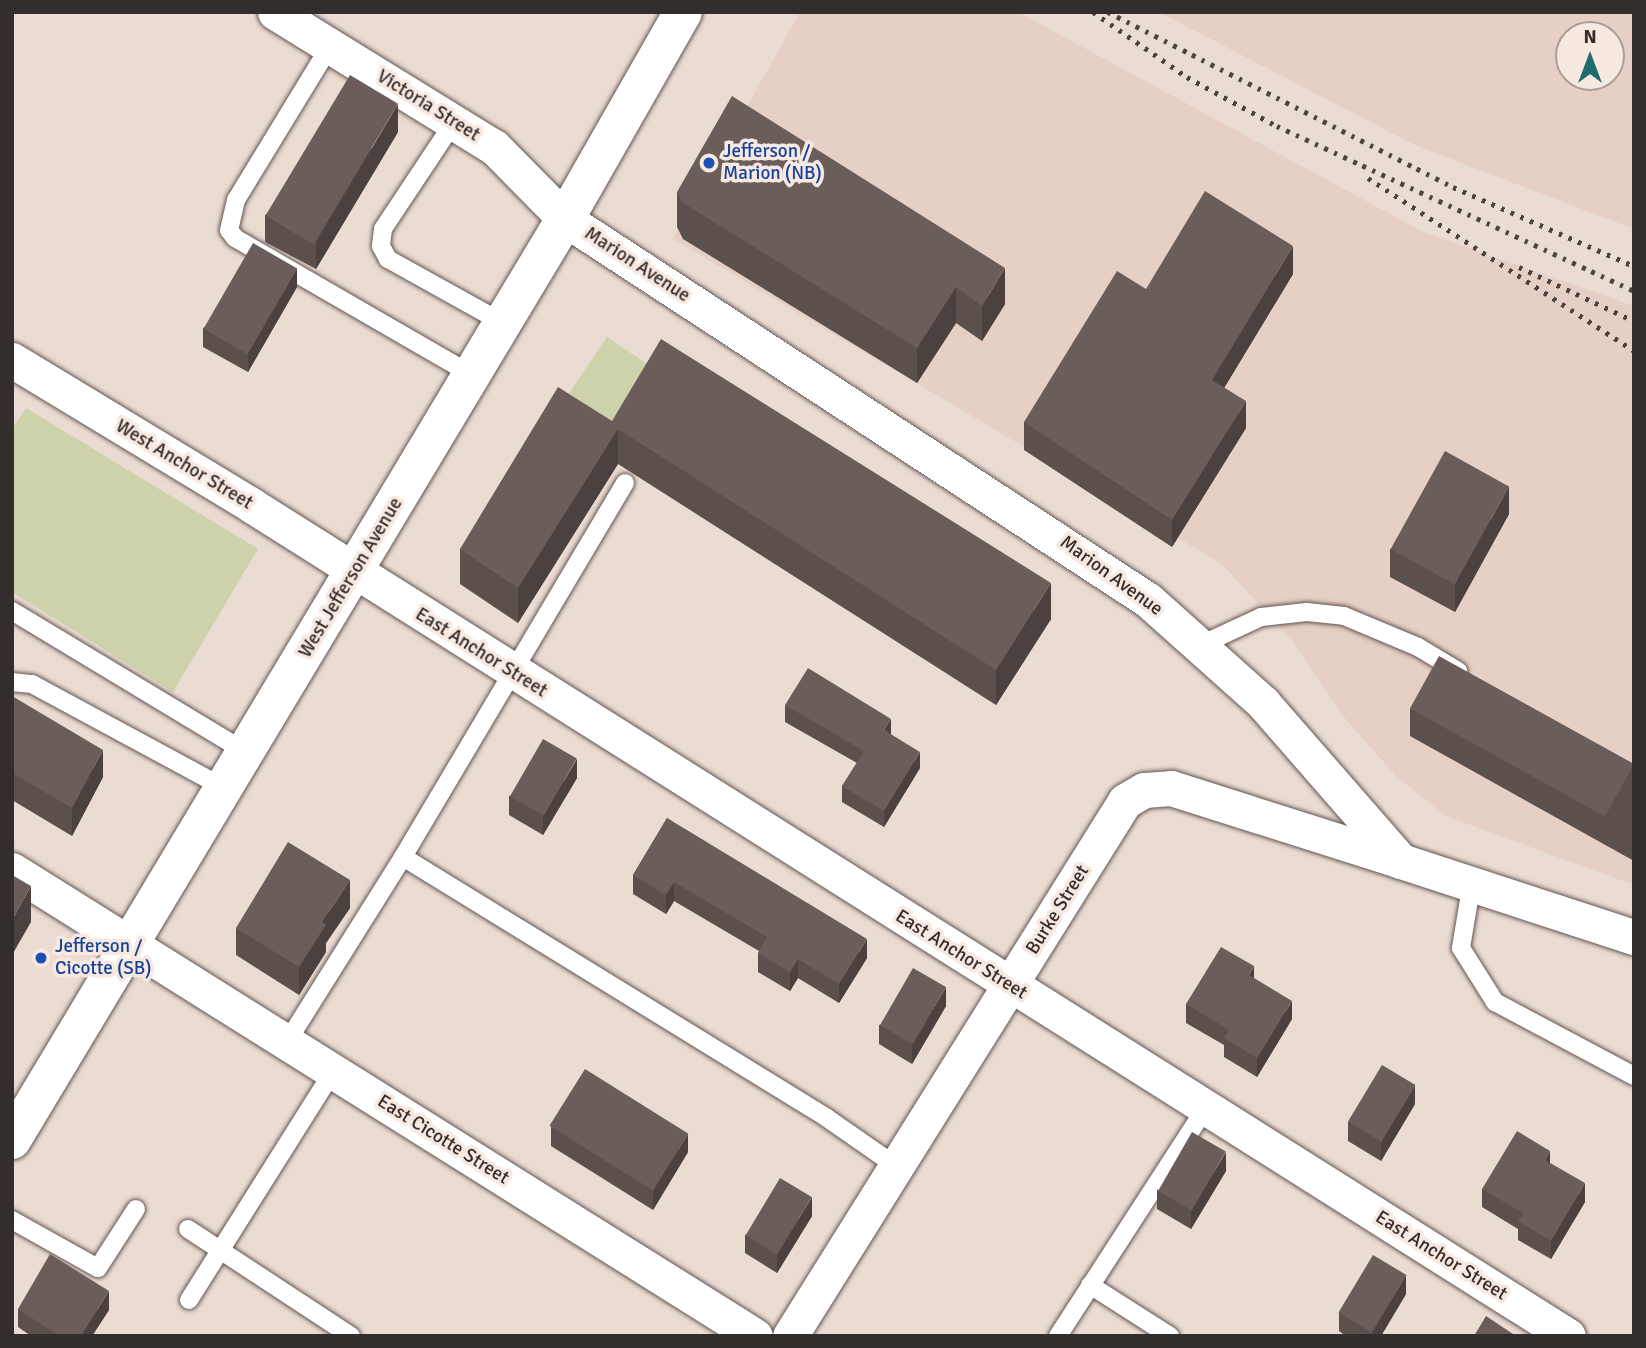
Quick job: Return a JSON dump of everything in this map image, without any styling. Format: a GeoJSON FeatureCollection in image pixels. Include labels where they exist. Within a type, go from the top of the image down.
{"type":"FeatureCollection","features":[{"type":"Feature","properties":{"kind":"main road","name":"West Jefferson Avenue"},"geometry":{"type":"LineString","coordinates":[[16,1125],[131,944],[354,573],[565,219],[683,12]]}},
{"type":"Feature","properties":{"kind":"street","name":"Victoria Street"},"geometry":{"type":"LineString","coordinates":[[275,12],[494,147],[565,219]]}},
{"type":"Feature","properties":{"kind":"street","name":"Marion Avenue"},"geometry":{"type":"LineString","coordinates":[[565,219],[1076,550],[1201,645],[1308,751],[1401,861]]}},
{"type":"Feature","properties":{"kind":"street","name":"West Anchor Street"},"geometry":{"type":"LineString","coordinates":[[12,360],[354,573]]}},
{"type":"Feature","properties":{"kind":"street","name":"East Anchor Street"},"geometry":{"type":"LineString","coordinates":[[354,573],[1568,1336]]}},
{"type":"Feature","properties":{"kind":"street","name":"Burke Street"},"geometry":{"type":"LineString","coordinates":[[790,1336],[1125,801],[1144,789],[1171,788],[1401,861]]}},
{"type":"Feature","properties":{"kind":"street"},"geometry":{"type":"LineString","coordinates":[[1401,861],[1634,937]]}},
{"type":"Feature","properties":{"kind":"street","name":"East Cicotte Street"},"geometry":{"type":"LineString","coordinates":[[12,870],[755,1336]]}},
{"type":"Feature","properties":{"kind":"lane"},"geometry":{"type":"LineString","coordinates":[[330,46],[236,200],[229,230],[234,238],[471,375]]}},
{"type":"Feature","properties":{"kind":"lane"},"geometry":{"type":"LineString","coordinates":[[454,122],[383,229],[381,246],[388,259],[503,323]]}},
{"type":"Feature","properties":{"kind":"lane"},"geometry":{"type":"LineString","coordinates":[[287,1042],[403,857],[625,483]]}},
{"type":"Feature","properties":{"kind":"lane"},"geometry":{"type":"LineString","coordinates":[[12,611],[246,752]]}},
{"type":"Feature","properties":{"kind":"lane"},"geometry":{"type":"LineString","coordinates":[[1201,645],[1261,617],[1307,612],[1344,616],[1418,647],[1478,682]]}},
{"type":"Feature","properties":{"kind":"lane"},"geometry":{"type":"LineString","coordinates":[[12,682],[32,684],[224,788]]}},
{"type":"Feature","properties":{"kind":"lane"},"geometry":{"type":"LineString","coordinates":[[403,857],[827,1118],[896,1166]]}},
{"type":"Feature","properties":{"kind":"lane"},"geometry":{"type":"LineString","coordinates":[[1472,882],[1461,948],[1494,1002],[1634,1076]]}},
{"type":"Feature","properties":{"kind":"lane"},"geometry":{"type":"LineString","coordinates":[[189,1300],[333,1071]]}},
{"type":"Feature","properties":{"kind":"lane"},"geometry":{"type":"LineString","coordinates":[[1058,1336],[1205,1109]]}},
{"type":"Feature","properties":{"kind":"lane"},"geometry":{"type":"LineString","coordinates":[[12,1220],[99,1268],[136,1209]]}},
{"type":"Feature","properties":{"kind":"lane"},"geometry":{"type":"LineString","coordinates":[[188,1229],[351,1336]]}},
{"type":"Feature","properties":{"kind":"lane"},"geometry":{"type":"LineString","coordinates":[[1090,1285],[1170,1336]]}},
{"type":"Feature","properties":{"kind":"shaded area"},"geometry":{"type":"Polygon","coordinates":[[[800,12],[1018,12],[1423,232],[1634,306],[1634,885],[1446,816],[1396,776],[1343,716],[1293,642],[1222,564],[673,239],[800,12]]]}},
{"type":"Feature","properties":{"kind":"shaded area"},"geometry":{"type":"Polygon","coordinates":[[[1159,12],[1634,12],[1634,229],[1417,146],[1159,12]]]}},
{"type":"Feature","properties":{"kind":"green space"},"geometry":{"type":"Polygon","coordinates":[[[607,337],[661,373],[606,455],[552,419],[607,337]]]}},
{"type":"Feature","properties":{"kind":"green space"},"geometry":{"type":"Polygon","coordinates":[[[26,408],[258,549],[173,692],[12,592],[12,429],[26,408]]]}},
{"type":"Feature","properties":{"kind":"building"},"geometry":{"type":"Polygon","coordinates":[[[350,75],[398,104],[314,244],[266,216],[350,75]]]}},
{"type":"Feature","properties":{"kind":"building"},"geometry":{"type":"Polygon","coordinates":[[[732,96],[1005,268],[982,306],[956,287],[917,348],[683,203],[677,192],[732,96]]]}},
{"type":"Feature","properties":{"kind":"building"},"geometry":{"type":"Polygon","coordinates":[[[1205,191],[1293,246],[1212,380],[1246,401],[1172,520],[1024,422],[1117,271],[1146,289],[1205,191]]]}},
{"type":"Feature","properties":{"kind":"building"},"geometry":{"type":"Polygon","coordinates":[[[253,243],[297,268],[248,354],[204,329],[253,243]]]}},
{"type":"Feature","properties":{"kind":"building"},"geometry":{"type":"Polygon","coordinates":[[[661,339],[1051,583],[996,670],[618,429],[518,588],[460,549],[558,387],[612,421],[661,339]]]}},
{"type":"Feature","properties":{"kind":"building"},"geometry":{"type":"Polygon","coordinates":[[[1445,451],[1509,486],[1455,584],[1391,549],[1445,451]]]}},
{"type":"Feature","properties":{"kind":"building"},"geometry":{"type":"Polygon","coordinates":[[[1439,656],[1634,764],[1605,817],[1410,708],[1439,656]]]}},
{"type":"Feature","properties":{"kind":"building"},"geometry":{"type":"Polygon","coordinates":[[[808,668],[891,719],[884,730],[920,752],[884,811],[842,786],[864,751],[785,705],[808,668]]]}},
{"type":"Feature","properties":{"kind":"building"},"geometry":{"type":"Polygon","coordinates":[[[12,696],[103,750],[72,808],[12,773],[12,696]]]}},
{"type":"Feature","properties":{"kind":"building"},"geometry":{"type":"Polygon","coordinates":[[[543,739],[577,758],[544,816],[510,796],[543,739]]]}},
{"type":"Feature","properties":{"kind":"building"},"geometry":{"type":"Polygon","coordinates":[[[667,818],[867,939],[839,984],[798,959],[790,972],[758,953],[767,937],[674,882],[666,895],[633,875],[667,818]]]}},
{"type":"Feature","properties":{"kind":"building"},"geometry":{"type":"Polygon","coordinates":[[[288,842],[350,880],[322,922],[326,925],[299,967],[236,928],[288,842]]]}},
{"type":"Feature","properties":{"kind":"building"},"geometry":{"type":"Polygon","coordinates":[[[12,875],[31,886],[12,920],[12,875]]]}},
{"type":"Feature","properties":{"kind":"building"},"geometry":{"type":"Polygon","coordinates":[[[1221,947],[1254,966],[1249,975],[1292,1001],[1257,1058],[1224,1038],[1229,1030],[1186,1004],[1221,947]]]}},
{"type":"Feature","properties":{"kind":"building"},"geometry":{"type":"Polygon","coordinates":[[[913,968],[946,987],[913,1044],[880,1025],[913,968]]]}},
{"type":"Feature","properties":{"kind":"building"},"geometry":{"type":"Polygon","coordinates":[[[1382,1065],[1415,1085],[1381,1142],[1348,1122],[1382,1065]]]}},
{"type":"Feature","properties":{"kind":"building"},"geometry":{"type":"Polygon","coordinates":[[[585,1069],[688,1134],[653,1190],[549,1126],[585,1069]]]}},
{"type":"Feature","properties":{"kind":"building"},"geometry":{"type":"Polygon","coordinates":[[[1517,1131],[1550,1151],[1545,1160],[1585,1183],[1551,1241],[1518,1221],[1523,1213],[1482,1189],[1517,1131]]]}},
{"type":"Feature","properties":{"kind":"building"},"geometry":{"type":"Polygon","coordinates":[[[1192,1132],[1226,1152],[1192,1210],[1158,1191],[1192,1132]]]}},
{"type":"Feature","properties":{"kind":"building"},"geometry":{"type":"Polygon","coordinates":[[[780,1178],[812,1197],[777,1254],[745,1235],[780,1178]]]}},
{"type":"Feature","properties":{"kind":"building"},"geometry":{"type":"Polygon","coordinates":[[[50,1254],[109,1291],[81,1336],[59,1336],[18,1309],[50,1254]]]}},
{"type":"Feature","properties":{"kind":"building"},"geometry":{"type":"Polygon","coordinates":[[[1373,1255],[1406,1275],[1372,1333],[1338,1312],[1373,1255]]]}},
{"type":"Feature","properties":{"kind":"building"},"geometry":{"type":"Polygon","coordinates":[[[1486,1316],[1516,1336],[1474,1336],[1486,1316]]]}},
{"type":"Feature","properties":{"kind":"railway"},"geometry":{"type":"LineString","coordinates":[[1093,12],[1187,77],[1277,126],[1634,291]]}},
{"type":"Feature","properties":{"kind":"railway"},"geometry":{"type":"LineString","coordinates":[[1108,12],[1453,187],[1634,266]]}},
{"type":"Feature","properties":{"kind":"railway"},"geometry":{"type":"LineString","coordinates":[[1368,178],[1634,351]]}},
{"type":"Feature","properties":{"kind":"railway"},"geometry":{"type":"LineString","coordinates":[[1519,267],[1634,321]]}},
{"type":"Feature","properties":{"kind":"place","name":"Jefferson / Marion (NB)"},"geometry":{"type":"Point","coordinates":[709,163]}},
{"type":"Feature","properties":{"kind":"place","name":"Jefferson / Cicotte (SB)"},"geometry":{"type":"Point","coordinates":[41,958]}}]}
